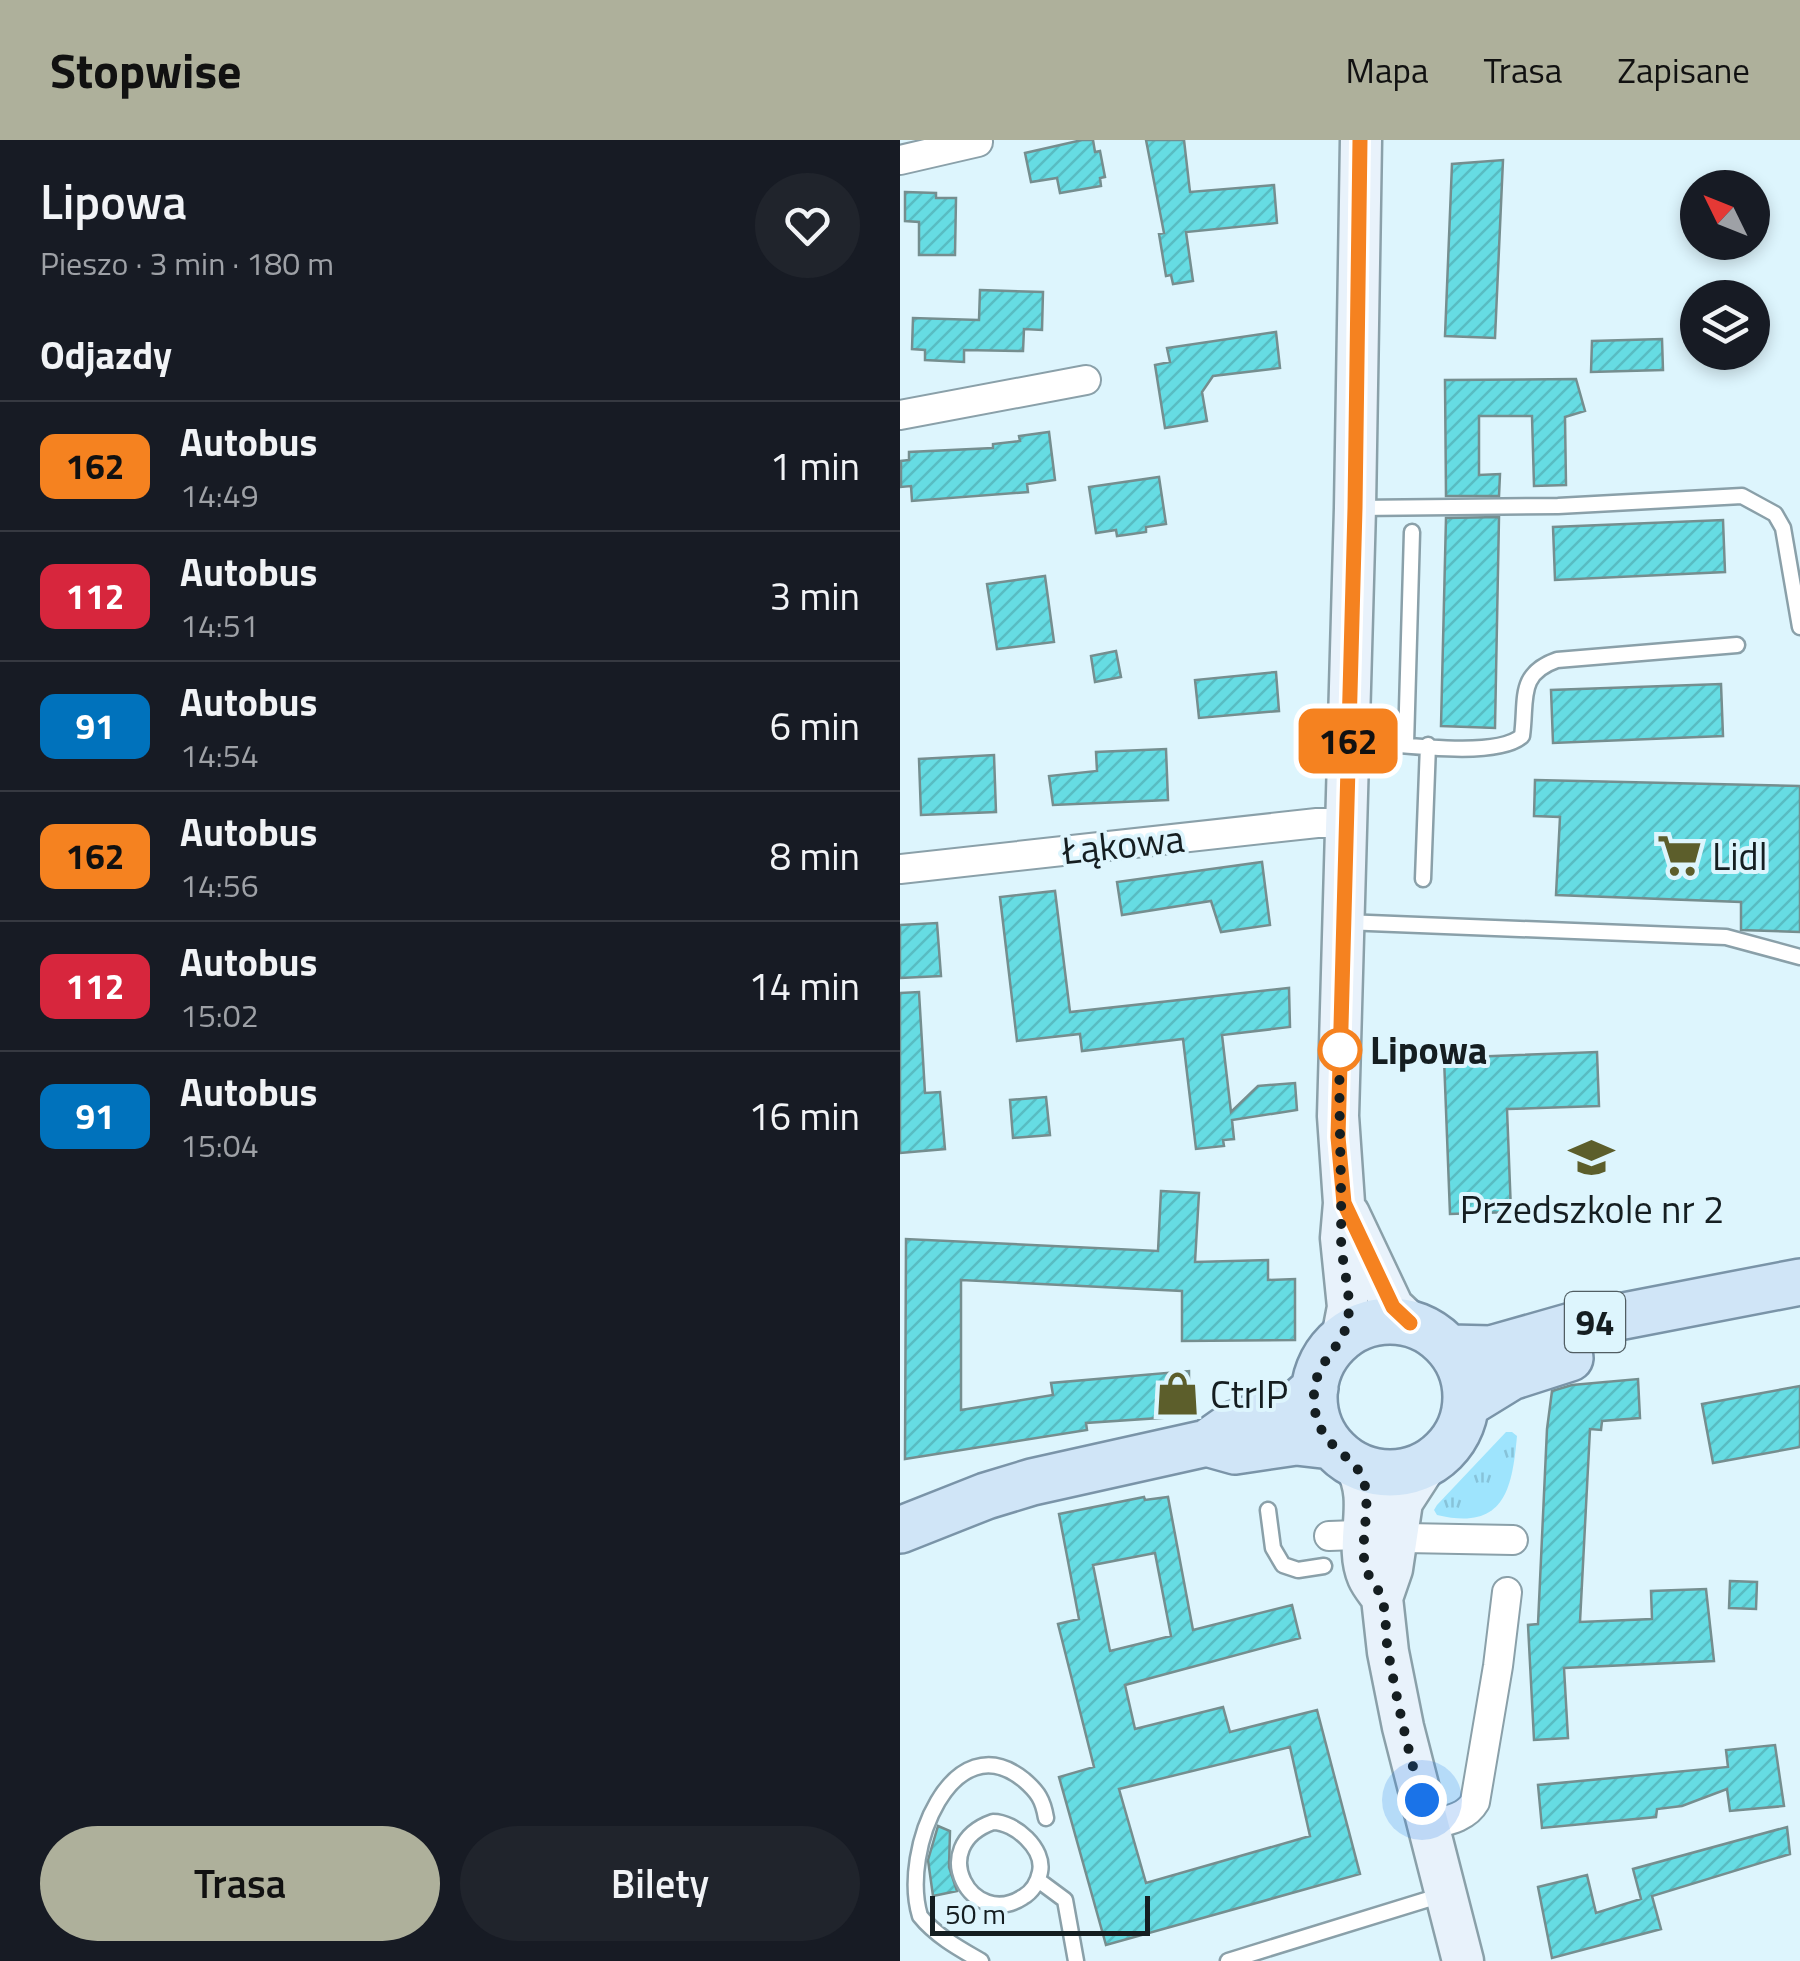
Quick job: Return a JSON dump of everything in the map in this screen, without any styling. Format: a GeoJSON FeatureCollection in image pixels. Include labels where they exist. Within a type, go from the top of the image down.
{"type":"FeatureCollection","features":[{"type":"Feature","properties":{"kind":"main road","name":"94"},"geometry":{"type":"LineString","coordinates":[[1450,1348],[1491,1350],[1572,1326],[1800,1282]]}},
{"type":"Feature","properties":{"kind":"main road","name":"94"},"geometry":{"type":"LineString","coordinates":[[1467,1404],[1511,1377],[1595,1348],[1668,1329],[1800,1304]]}},
{"type":"Feature","properties":{"kind":"main road"},"geometry":{"type":"LineString","coordinates":[[1207,1444],[1235,1451],[1296,1442],[1390,1474],[1426,1465],[1454,1440],[1467,1404],[1460,1366],[1438,1337],[1410,1323],[1374,1322],[1342,1338],[1322,1364],[1314,1402],[1319,1426],[1343,1456]]}},
{"type":"Feature","properties":{"kind":"main road"},"geometry":{"type":"LineString","coordinates":[[900,1530],[1032,1482],[1207,1444],[1234,1424],[1297,1404],[1315,1388]]}},
{"type":"Feature","properties":{"kind":"street"},"geometry":{"type":"LineString","coordinates":[[1342,1338],[1348,1307],[1341,1238],[1344,1203],[1338,1116],[1355,508],[1360,140]]}},
{"type":"Feature","properties":{"kind":"street"},"geometry":{"type":"LineString","coordinates":[[900,160],[978,142]]}},
{"type":"Feature","properties":{"kind":"street"},"geometry":{"type":"LineString","coordinates":[[900,415],[1086,380]]}},
{"type":"Feature","properties":{"kind":"street","name":"Łąkowa"},"geometry":{"type":"LineString","coordinates":[[900,870],[1316,823],[1346,823]]}},
{"type":"Feature","properties":{"kind":"street"},"geometry":{"type":"LineString","coordinates":[[1344,1203],[1393,1307],[1410,1323]]}},
{"type":"Feature","properties":{"kind":"street"},"geometry":{"type":"LineString","coordinates":[[1343,1456],[1363,1479],[1364,1560],[1368,1578],[1382,1598]]}},
{"type":"Feature","properties":{"kind":"street"},"geometry":{"type":"LineString","coordinates":[[1426,1465],[1402,1502],[1392,1570],[1382,1598],[1403,1728],[1463,1961]]}},
{"type":"Feature","properties":{"kind":"street"},"geometry":{"type":"LineString","coordinates":[[1405,1538],[1512,1540]]}},
{"type":"Feature","properties":{"kind":"street"},"geometry":{"type":"LineString","coordinates":[[1430,1824],[1452,1820],[1474,1802],[1498,1666],[1506,1592]]}},
{"type":"Feature","properties":{"kind":"lane"},"geometry":{"type":"LineString","coordinates":[[1355,508],[1558,506],[1742,496],[1775,514],[1784,528],[1800,627]]}},
{"type":"Feature","properties":{"kind":"lane"},"geometry":{"type":"LineString","coordinates":[[1784,528],[1800,530]]}},
{"type":"Feature","properties":{"kind":"lane"},"geometry":{"type":"LineString","coordinates":[[1406,744],[1412,532]]}},
{"type":"Feature","properties":{"kind":"lane"},"geometry":{"type":"LineString","coordinates":[[1348,740],[1469,749],[1515,742],[1522,736],[1528,680],[1536,668],[1556,660],[1737,645]]}},
{"type":"Feature","properties":{"kind":"lane"},"geometry":{"type":"LineString","coordinates":[[1424,879],[1428,746]]}},
{"type":"Feature","properties":{"kind":"lane"},"geometry":{"type":"LineString","coordinates":[[1344,922],[1726,938],[1800,957]]}},
{"type":"Feature","properties":{"kind":"lane"},"geometry":{"type":"LineString","coordinates":[[1268,1510],[1273,1548],[1283,1565],[1298,1570],[1324,1566]]}},
{"type":"Feature","properties":{"kind":"lane"},"geometry":{"type":"LineString","coordinates":[[982,1961],[940,1934],[918,1913],[904,1874],[910,1827],[924,1800],[947,1781],[970,1768],[995,1766],[1012,1770],[1034,1788],[1042,1798],[1046,1818]]}},
{"type":"Feature","properties":{"kind":"lane"},"geometry":{"type":"LineString","coordinates":[[1006,1822],[1040,1856],[1038,1880],[1020,1899],[995,1904],[982,1901],[971,1893],[959,1870],[963,1844],[981,1826],[1006,1822]]}},
{"type":"Feature","properties":{"kind":"lane"},"geometry":{"type":"LineString","coordinates":[[1038,1880],[1065,1900],[1076,1961]]}},
{"type":"Feature","properties":{"kind":"lane"},"geometry":{"type":"LineString","coordinates":[[1228,1961],[1445,1894]]}},
{"type":"Feature","properties":{"kind":"green space"},"geometry":{"type":"Polygon","coordinates":[[[1506,1432],[1517,1436],[1512,1473],[1500,1502],[1477,1517],[1437,1515],[1437,1505],[1506,1432]]]}},
{"type":"Feature","properties":{"kind":"building"},"geometry":{"type":"Polygon","coordinates":[[[1093,140],[1095,152],[1100,151],[1105,177],[1100,178],[1101,186],[1060,193],[1057,178],[1031,182],[1025,153],[1093,140]]]}},
{"type":"Feature","properties":{"kind":"building"},"geometry":{"type":"Polygon","coordinates":[[[1146,140],[1184,140],[1190,192],[1274,185],[1277,223],[1186,232],[1193,281],[1173,284],[1171,275],[1166,276],[1159,234],[1164,233],[1146,140]]]}},
{"type":"Feature","properties":{"kind":"building"},"geometry":{"type":"Polygon","coordinates":[[[1503,160],[1495,338],[1445,336],[1452,164],[1503,160]]]}},
{"type":"Feature","properties":{"kind":"building"},"geometry":{"type":"Polygon","coordinates":[[[905,192],[956,198],[955,255],[919,255],[919,222],[905,221],[905,192]]]}},
{"type":"Feature","properties":{"kind":"building"},"geometry":{"type":"Polygon","coordinates":[[[980,290],[1043,292],[1042,330],[1024,329],[1023,351],[964,350],[964,362],[925,360],[925,350],[912,349],[913,318],[979,320],[980,290]]]}},
{"type":"Feature","properties":{"kind":"building"},"geometry":{"type":"Polygon","coordinates":[[[1276,332],[1280,368],[1213,376],[1202,392],[1207,421],[1165,428],[1155,365],[1170,362],[1167,348],[1276,332]]]}},
{"type":"Feature","properties":{"kind":"building"},"geometry":{"type":"Polygon","coordinates":[[[1662,339],[1663,370],[1591,372],[1592,341],[1662,339]]]}},
{"type":"Feature","properties":{"kind":"building"},"geometry":{"type":"Polygon","coordinates":[[[1576,379],[1585,411],[1565,417],[1566,485],[1534,486],[1532,416],[1479,416],[1479,475],[1500,474],[1499,496],[1446,496],[1445,380],[1576,379]]]}},
{"type":"Feature","properties":{"kind":"building"},"geometry":{"type":"Polygon","coordinates":[[[1049,432],[1055,480],[1027,484],[1028,492],[912,501],[911,486],[901,487],[901,461],[909,460],[909,452],[993,448],[993,444],[1020,441],[1019,436],[1049,432]]]}},
{"type":"Feature","properties":{"kind":"building"},"geometry":{"type":"Polygon","coordinates":[[[1159,477],[1166,524],[1146,527],[1146,532],[1117,536],[1116,530],[1096,533],[1089,487],[1159,477]]]}},
{"type":"Feature","properties":{"kind":"building"},"geometry":{"type":"Polygon","coordinates":[[[1499,517],[1495,728],[1441,726],[1446,518],[1499,517]]]}},
{"type":"Feature","properties":{"kind":"building"},"geometry":{"type":"Polygon","coordinates":[[[1723,520],[1725,572],[1555,580],[1553,527],[1723,520]]]}},
{"type":"Feature","properties":{"kind":"building"},"geometry":{"type":"Polygon","coordinates":[[[1045,576],[1054,642],[997,649],[987,584],[1045,576]]]}},
{"type":"Feature","properties":{"kind":"building"},"geometry":{"type":"Polygon","coordinates":[[[1116,651],[1121,677],[1095,682],[1091,656],[1116,651]]]}},
{"type":"Feature","properties":{"kind":"building"},"geometry":{"type":"Polygon","coordinates":[[[1276,672],[1279,711],[1199,718],[1195,680],[1276,672]]]}},
{"type":"Feature","properties":{"kind":"building"},"geometry":{"type":"Polygon","coordinates":[[[1721,684],[1723,736],[1553,743],[1551,690],[1721,684]]]}},
{"type":"Feature","properties":{"kind":"building"},"geometry":{"type":"Polygon","coordinates":[[[1166,749],[1168,800],[1053,805],[1049,776],[1097,771],[1096,752],[1166,749]]]}},
{"type":"Feature","properties":{"kind":"building"},"geometry":{"type":"Polygon","coordinates":[[[994,755],[996,812],[921,815],[919,759],[994,755]]]}},
{"type":"Feature","properties":{"kind":"building","name":"Lidl"},"geometry":{"type":"Polygon","coordinates":[[[1535,780],[1800,786],[1800,932],[1741,930],[1741,902],[1556,895],[1560,817],[1534,816],[1535,780]]]}},
{"type":"Feature","properties":{"kind":"building"},"geometry":{"type":"Polygon","coordinates":[[[1262,862],[1270,925],[1221,932],[1211,901],[1122,915],[1117,882],[1262,862]]]}},
{"type":"Feature","properties":{"kind":"building"},"geometry":{"type":"Polygon","coordinates":[[[1055,891],[1070,1012],[1289,988],[1290,1027],[1222,1035],[1231,1112],[1258,1086],[1295,1083],[1297,1110],[1232,1120],[1234,1139],[1223,1140],[1224,1146],[1196,1149],[1183,1039],[1082,1051],[1080,1034],[1017,1041],[1000,897],[1055,891]]]}},
{"type":"Feature","properties":{"kind":"building"},"geometry":{"type":"Polygon","coordinates":[[[937,923],[941,976],[900,978],[900,925],[937,923]]]}},
{"type":"Feature","properties":{"kind":"building"},"geometry":{"type":"Polygon","coordinates":[[[919,992],[925,1093],[940,1092],[945,1149],[900,1153],[900,993],[919,992]]]}},
{"type":"Feature","properties":{"kind":"building"},"geometry":{"type":"Polygon","coordinates":[[[1597,1052],[1599,1106],[1507,1109],[1511,1212],[1450,1214],[1444,1058],[1597,1052]]]}},
{"type":"Feature","properties":{"kind":"building"},"geometry":{"type":"Polygon","coordinates":[[[1046,1097],[1050,1135],[1013,1138],[1010,1100],[1046,1097]]]}},
{"type":"Feature","properties":{"kind":"building"},"geometry":{"type":"Polygon","coordinates":[[[1161,1191],[1199,1193],[1195,1262],[1268,1260],[1268,1280],[1295,1279],[1295,1340],[1182,1341],[1182,1291],[961,1280],[961,1410],[1053,1395],[1051,1383],[1189,1371],[1189,1416],[1086,1423],[1087,1430],[905,1459],[906,1239],[1158,1251],[1161,1191]]]}},
{"type":"Feature","properties":{"kind":"building"},"geometry":{"type":"Polygon","coordinates":[[[1638,1379],[1640,1418],[1602,1421],[1601,1430],[1590,1429],[1580,1622],[1652,1619],[1651,1591],[1706,1589],[1714,1661],[1564,1668],[1568,1738],[1534,1740],[1528,1625],[1538,1624],[1552,1391],[1572,1385],[1638,1379]]]}},
{"type":"Feature","properties":{"kind":"building"},"geometry":{"type":"Polygon","coordinates":[[[1800,1386],[1800,1447],[1713,1463],[1702,1404],[1800,1386]]]}},
{"type":"Feature","properties":{"kind":"building"},"geometry":{"type":"Polygon","coordinates":[[[1144,1497],[1168,1497],[1193,1630],[1292,1605],[1300,1638],[1125,1685],[1135,1729],[1223,1707],[1230,1732],[1317,1710],[1360,1874],[1106,1945],[1059,1777],[1094,1767],[1058,1624],[1079,1619],[1059,1514],[1144,1497]],[[1155,1553],[1093,1565],[1110,1651],[1171,1636],[1155,1553]],[[1290,1747],[1119,1789],[1146,1883],[1310,1836],[1290,1747]]]}},
{"type":"Feature","properties":{"kind":"building"},"geometry":{"type":"Polygon","coordinates":[[[1730,1581],[1757,1582],[1756,1609],[1729,1608],[1730,1581]]]}},
{"type":"Feature","properties":{"kind":"building"},"geometry":{"type":"Polygon","coordinates":[[[1775,1745],[1784,1806],[1730,1811],[1727,1789],[1682,1806],[1657,1809],[1656,1817],[1542,1828],[1538,1785],[1728,1767],[1726,1750],[1775,1745]]]}},
{"type":"Feature","properties":{"kind":"building"},"geometry":{"type":"Polygon","coordinates":[[[938,1826],[950,1831],[949,1867],[957,1891],[933,1896],[928,1860],[938,1826]]]}},
{"type":"Feature","properties":{"kind":"building"},"geometry":{"type":"Polygon","coordinates":[[[1787,1827],[1790,1854],[1652,1896],[1661,1929],[1552,1958],[1538,1887],[1587,1875],[1596,1913],[1641,1899],[1633,1869],[1787,1827]]]}},
{"type":"Feature","properties":{"kind":"bus line","name":"162"},"geometry":{"type":"LineString","coordinates":[[1360,140],[1355,508],[1338,1137],[1344,1203],[1393,1307],[1410,1323]]}},
{"type":"Feature","properties":{"kind":"place","name":"Lidl"},"geometry":{"type":"Point","coordinates":[1679,856]}},
{"type":"Feature","properties":{"kind":"place","name":"Lipowa"},"geometry":{"type":"Point","coordinates":[1340,1050]}},
{"type":"Feature","properties":{"kind":"place","name":"Przedszkole nr 2"},"geometry":{"type":"Point","coordinates":[1592,1157]}},
{"type":"Feature","properties":{"kind":"place","name":"CtrlP"},"geometry":{"type":"Point","coordinates":[1177,1394]}},
{"type":"Feature","properties":{"kind":"route"},"geometry":{"type":"LineString","coordinates":[[1340,1050],[1338,1137],[1348,1320],[1342,1338],[1330,1350],[1317,1376],[1314,1402],[1319,1426],[1331,1446],[1355,1465],[1363,1479],[1364,1560],[1368,1578],[1382,1598],[1395,1690],[1422,1800]]}}]}
